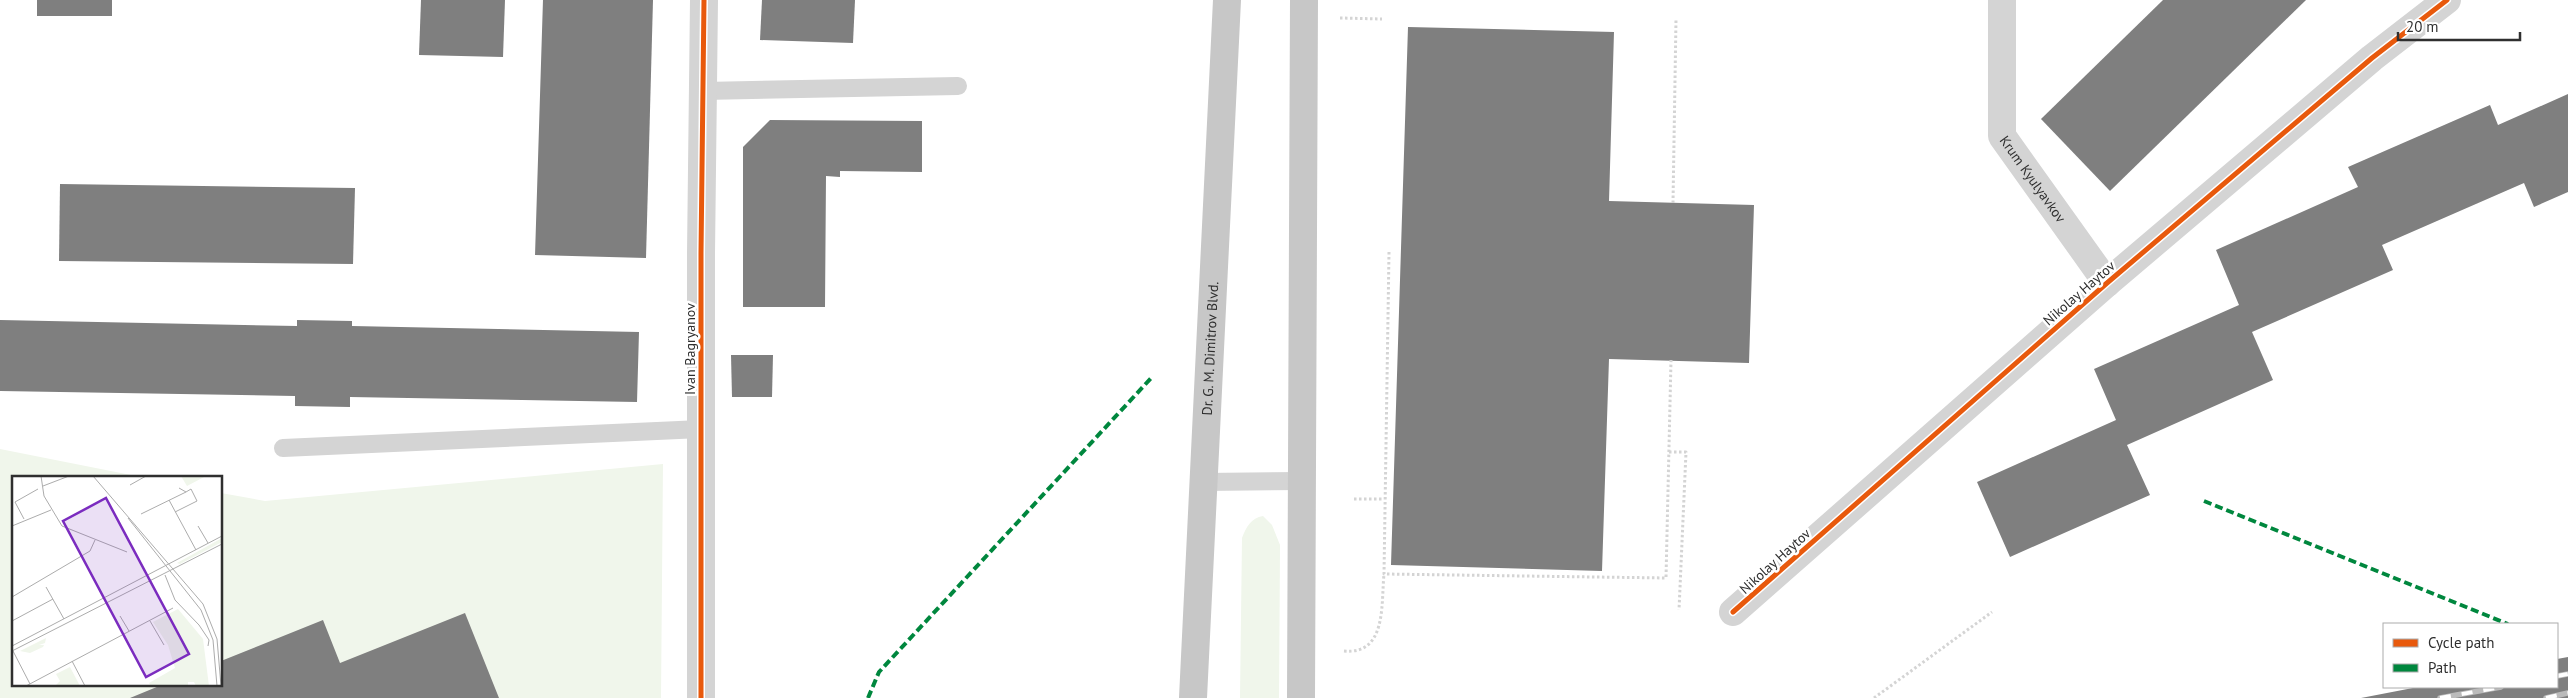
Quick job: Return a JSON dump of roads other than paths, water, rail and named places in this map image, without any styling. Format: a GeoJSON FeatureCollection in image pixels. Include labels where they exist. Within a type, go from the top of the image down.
{"type":"FeatureCollection","features":[{"type":"Feature","properties":{"kind":"main road","name":"Dr. G. M. Dimitrov Blvd."},"geometry":{"type":"LineString","coordinates":[[1193,698],[1227,0]]}},
{"type":"Feature","properties":{"kind":"main road"},"geometry":{"type":"LineString","coordinates":[[1301,698],[1304,0]]}},
{"type":"Feature","properties":{"kind":"street","name":"Ivan Bagryanov"},"geometry":{"type":"LineString","coordinates":[[701,698],[704,0]]}},
{"type":"Feature","properties":{"kind":"street","name":"Krum Kyulyavkov"},"geometry":{"type":"LineString","coordinates":[[2002,0],[2002,136],[2107,283]]}},
{"type":"Feature","properties":{"kind":"street","name":"Nikolay Haytov"},"geometry":{"type":"LineString","coordinates":[[1733,612],[2107,283],[2372,58],[2447,0]]}},
{"type":"Feature","properties":{"kind":"lane"},"geometry":{"type":"LineString","coordinates":[[703,91],[958,86]]}},
{"type":"Feature","properties":{"kind":"lane"},"geometry":{"type":"LineString","coordinates":[[283,448],[701,429]]}},
{"type":"Feature","properties":{"kind":"lane"},"geometry":{"type":"LineString","coordinates":[[1203,482],[1302,481]]}},
{"type":"Feature","properties":{"kind":"railway"},"geometry":{"type":"LineString","coordinates":[[2558,676],[2568,674]]}},
{"type":"Feature","properties":{"kind":"railway"},"geometry":{"type":"LineString","coordinates":[[2440,698],[2495,688]]}},
{"type":"Feature","properties":{"kind":"railway"},"geometry":{"type":"LineString","coordinates":[[2546,698],[2568,693]]}}]}
